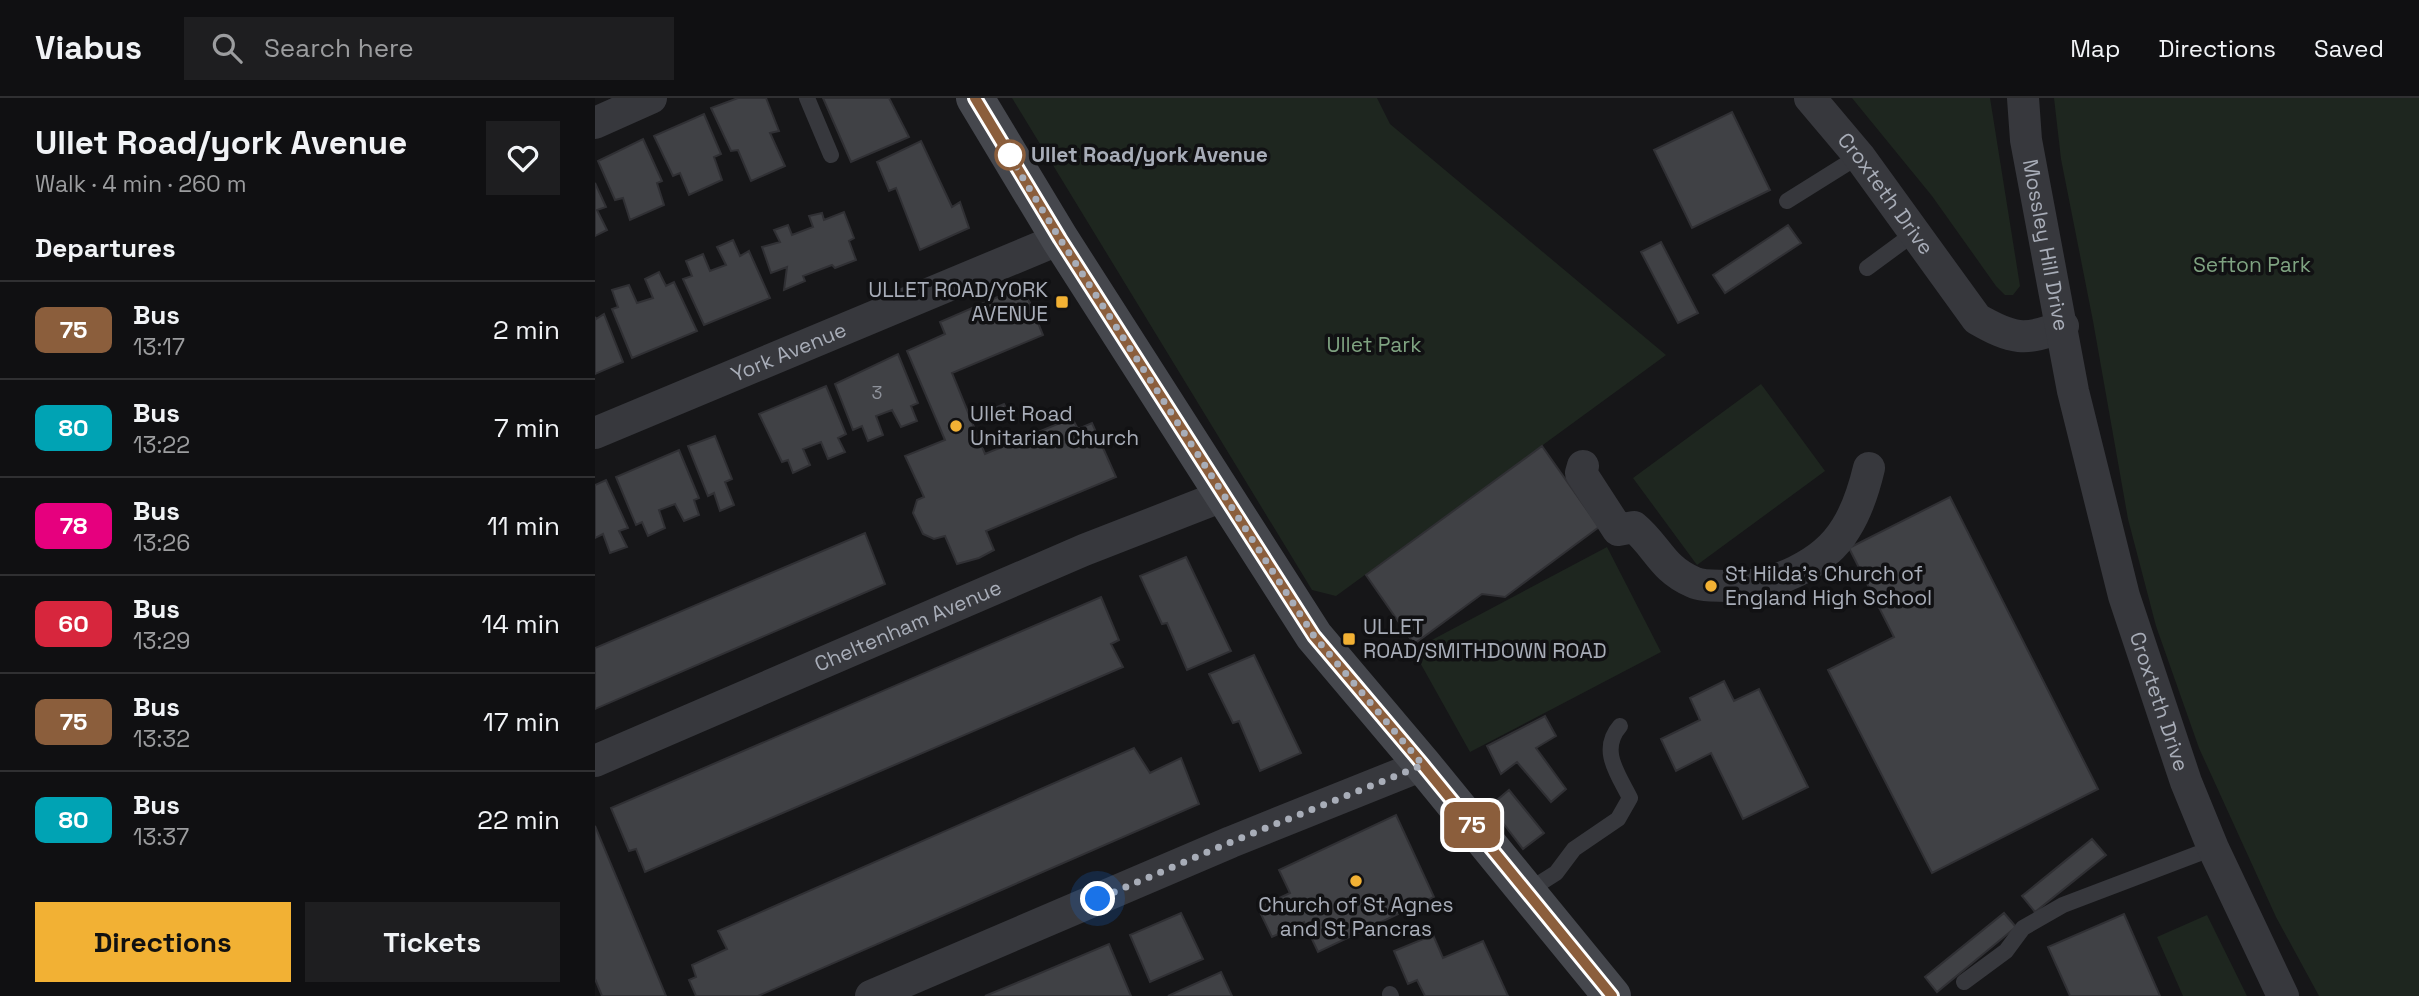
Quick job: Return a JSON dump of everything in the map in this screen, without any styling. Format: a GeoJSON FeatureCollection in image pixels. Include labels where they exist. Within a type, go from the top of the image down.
{"type":"FeatureCollection","features":[{"type":"Feature","properties":{"kind":"main road"},"geometry":{"type":"LineString","coordinates":[[975,98],[1060,239],[1314,636],[1612,996]]}},
{"type":"Feature","properties":{"kind":"street"},"geometry":{"type":"LineString","coordinates":[[595,122],[651,98]]}},
{"type":"Feature","properties":{"kind":"street","name":"Croxteth Drive"},"geometry":{"type":"LineString","coordinates":[[1810,98],[1859,156],[1977,319],[2003,334],[2037,337],[2063,327]]}},
{"type":"Feature","properties":{"kind":"street","name":"Mossley Hill Drive"},"geometry":{"type":"LineString","coordinates":[[2023,98],[2026,140],[2073,391]]}},
{"type":"Feature","properties":{"kind":"street","name":"York Avenue"},"geometry":{"type":"LineString","coordinates":[[595,433],[1060,239]]}},
{"type":"Feature","properties":{"kind":"street","name":"Croxteth Drive"},"geometry":{"type":"LineString","coordinates":[[2073,391],[2124,596],[2186,782],[2213,848],[2283,996]]}},
{"type":"Feature","properties":{"kind":"street"},"geometry":{"type":"LineString","coordinates":[[1583,466],[1581,473],[1618,530],[1634,527],[1676,573],[1695,583],[1747,587],[1783,578],[1829,549],[1845,531],[1861,500],[1869,468]]}},
{"type":"Feature","properties":{"kind":"street","name":"Cheltenham Avenue"},"geometry":{"type":"LineString","coordinates":[[595,761],[1084,550],[1225,495]]}},
{"type":"Feature","properties":{"kind":"street"},"geometry":{"type":"LineString","coordinates":[[871,996],[1231,842],[1423,765]]}},
{"type":"Feature","properties":{"kind":"lane"},"geometry":{"type":"LineString","coordinates":[[807,98],[831,155]]}},
{"type":"Feature","properties":{"kind":"lane"},"geometry":{"type":"LineString","coordinates":[[1787,201],[1859,156]]}},
{"type":"Feature","properties":{"kind":"lane"},"geometry":{"type":"LineString","coordinates":[[1867,268],[1916,232]]}},
{"type":"Feature","properties":{"kind":"lane"},"geometry":{"type":"LineString","coordinates":[[1526,892],[1556,873],[1574,849],[1618,819],[1630,798],[1610,755],[1611,737],[1620,726]]}},
{"type":"Feature","properties":{"kind":"lane"},"geometry":{"type":"LineString","coordinates":[[1963,982],[2006,951],[2023,928],[2063,905],[2213,848]]}},
{"type":"Feature","properties":{"kind":"green space","name":"Ullet Park"},"geometry":{"type":"Polygon","coordinates":[[[1012,98],[1377,98],[1390,124],[1666,355],[1336,596],[1312,590],[1012,98]]]}},
{"type":"Feature","properties":{"kind":"green space"},"geometry":{"type":"Polygon","coordinates":[[[1852,98],[1990,98],[2020,286],[2013,295],[2005,295],[1996,286],[1932,196],[1852,98]]]}},
{"type":"Feature","properties":{"kind":"green space","name":"Sefton Park"},"geometry":{"type":"Polygon","coordinates":[[[2054,98],[2419,98],[2419,996],[2319,996],[2276,917],[2199,748],[2156,626],[2128,519],[2061,159],[2054,98]]]}},
{"type":"Feature","properties":{"kind":"green space"},"geometry":{"type":"Polygon","coordinates":[[[1761,384],[1825,471],[1697,565],[1633,478],[1761,384]]]}},
{"type":"Feature","properties":{"kind":"green space"},"geometry":{"type":"Polygon","coordinates":[[[1607,547],[1661,652],[1470,752],[1413,650],[1607,547]]]}},
{"type":"Feature","properties":{"kind":"green space"},"geometry":{"type":"Polygon","coordinates":[[[2207,915],[2247,996],[2183,996],[2157,937],[2207,915]]]}},
{"type":"Feature","properties":{"kind":"building"},"geometry":{"type":"Polygon","coordinates":[[[738,98],[766,98],[779,131],[770,133],[785,166],[751,181],[738,150],[731,151],[711,108],[738,98]]]}},
{"type":"Feature","properties":{"kind":"building"},"geometry":{"type":"Polygon","coordinates":[[[823,98],[889,98],[909,137],[851,162],[823,98]]]}},
{"type":"Feature","properties":{"kind":"building"},"geometry":{"type":"Polygon","coordinates":[[[1732,112],[1770,190],[1692,228],[1654,150],[1732,112]]]}},
{"type":"Feature","properties":{"kind":"building"},"geometry":{"type":"Polygon","coordinates":[[[704,114],[721,154],[714,157],[722,180],[689,195],[680,173],[673,176],[654,136],[704,114]]]}},
{"type":"Feature","properties":{"kind":"building"},"geometry":{"type":"Polygon","coordinates":[[[643,139],[662,181],[657,183],[664,205],[630,220],[623,198],[615,200],[598,161],[643,139]]]}},
{"type":"Feature","properties":{"kind":"building"},"geometry":{"type":"Polygon","coordinates":[[[921,141],[952,207],[960,202],[969,228],[920,250],[896,188],[889,191],[877,162],[921,141]]]}},
{"type":"Feature","properties":{"kind":"building"},"geometry":{"type":"Polygon","coordinates":[[[595,183],[606,207],[597,210],[607,230],[595,236],[595,183]]]}},
{"type":"Feature","properties":{"kind":"building"},"geometry":{"type":"Polygon","coordinates":[[[844,212],[854,238],[849,241],[856,260],[835,268],[832,265],[803,276],[805,281],[784,290],[787,267],[771,273],[762,247],[780,242],[774,230],[788,225],[792,235],[813,227],[809,216],[822,213],[824,220],[844,212]]]}},
{"type":"Feature","properties":{"kind":"building"},"geometry":{"type":"Polygon","coordinates":[[[1788,225],[1801,243],[1725,293],[1713,275],[1788,225]]]}},
{"type":"Feature","properties":{"kind":"building"},"geometry":{"type":"Polygon","coordinates":[[[733,240],[740,256],[749,251],[770,298],[704,325],[683,279],[692,276],[686,261],[703,254],[710,271],[726,265],[717,247],[733,240]]]}},
{"type":"Feature","properties":{"kind":"building"},"geometry":{"type":"Polygon","coordinates":[[[1661,242],[1698,313],[1678,323],[1641,252],[1661,242]]]}},
{"type":"Feature","properties":{"kind":"building"},"geometry":{"type":"Polygon","coordinates":[[[659,272],[666,286],[674,282],[697,331],[632,358],[612,309],[618,307],[612,290],[629,285],[637,303],[653,298],[645,279],[659,272]]]}},
{"type":"Feature","properties":{"kind":"building","name":"Ullet Road Unitarian Church"},"geometry":{"type":"Polygon","coordinates":[[[1023,286],[1043,335],[952,373],[985,454],[1072,418],[1078,429],[1092,423],[1116,477],[986,531],[994,550],[979,558],[957,564],[945,536],[934,539],[923,534],[913,513],[917,500],[924,497],[905,456],[945,440],[907,351],[945,334],[940,322],[1023,286]]]}},
{"type":"Feature","properties":{"kind":"building"},"geometry":{"type":"Polygon","coordinates":[[[604,314],[623,362],[595,374],[595,317],[596,319],[604,314]]]}},
{"type":"Feature","properties":{"kind":"building"},"geometry":{"type":"Polygon","coordinates":[[[898,354],[918,403],[911,406],[917,421],[901,427],[892,410],[876,416],[883,435],[868,441],[862,426],[853,430],[835,384],[898,354]]]}},
{"type":"Feature","properties":{"kind":"building"},"geometry":{"type":"Polygon","coordinates":[[[826,386],[846,434],[838,438],[845,452],[828,459],[821,442],[803,449],[810,465],[793,473],[788,460],[782,462],[759,414],[826,386]]]}},
{"type":"Feature","properties":{"kind":"building"},"geometry":{"type":"Polygon","coordinates":[[[1004,404],[1009,415],[997,420],[992,409],[1004,404]]]}},
{"type":"Feature","properties":{"kind":"building"},"geometry":{"type":"Polygon","coordinates":[[[715,436],[732,479],[725,482],[734,505],[720,511],[714,493],[708,496],[688,446],[715,436]]]}},
{"type":"Feature","properties":{"kind":"building"},"geometry":{"type":"Polygon","coordinates":[[[1542,446],[1599,527],[1505,597],[1482,594],[1414,644],[1366,575],[1542,446]]]}},
{"type":"Feature","properties":{"kind":"building"},"geometry":{"type":"Polygon","coordinates":[[[679,450],[699,498],[694,500],[699,515],[684,521],[675,504],[659,510],[665,528],[648,536],[642,522],[636,525],[616,477],[679,450]]]}},
{"type":"Feature","properties":{"kind":"building"},"geometry":{"type":"Polygon","coordinates":[[[606,480],[628,528],[619,531],[627,547],[610,553],[603,534],[595,538],[595,485],[606,480]]]}},
{"type":"Feature","properties":{"kind":"building"},"geometry":{"type":"Polygon","coordinates":[[[1950,497],[2098,789],[1932,873],[1828,670],[1894,637],[1849,548],[1950,497]]]}},
{"type":"Feature","properties":{"kind":"building"},"geometry":{"type":"Polygon","coordinates":[[[865,533],[885,584],[595,709],[595,648],[865,533]]]}},
{"type":"Feature","properties":{"kind":"building"},"geometry":{"type":"Polygon","coordinates":[[[1186,557],[1231,651],[1187,670],[1167,623],[1162,624],[1140,576],[1186,557]]]}},
{"type":"Feature","properties":{"kind":"building"},"geometry":{"type":"Polygon","coordinates":[[[1101,597],[1119,640],[1111,644],[1123,667],[645,872],[636,849],[629,851],[611,808],[1101,597]]]}},
{"type":"Feature","properties":{"kind":"building"},"geometry":{"type":"Polygon","coordinates":[[[1254,655],[1301,753],[1260,771],[1239,721],[1233,723],[1209,674],[1254,655]]]}},
{"type":"Feature","properties":{"kind":"building"},"geometry":{"type":"Polygon","coordinates":[[[1724,681],[1734,701],[1759,689],[1808,787],[1743,819],[1711,753],[1676,771],[1661,739],[1700,720],[1690,698],[1724,681]]]}},
{"type":"Feature","properties":{"kind":"building"},"geometry":{"type":"Polygon","coordinates":[[[1545,716],[1556,736],[1536,748],[1566,789],[1551,802],[1517,762],[1501,774],[1487,746],[1545,716]]]}},
{"type":"Feature","properties":{"kind":"building"},"geometry":{"type":"Polygon","coordinates":[[[1134,748],[1150,773],[1181,758],[1199,804],[758,996],[696,996],[689,980],[696,977],[692,965],[727,949],[718,931],[1134,748]]]}},
{"type":"Feature","properties":{"kind":"building"},"geometry":{"type":"Polygon","coordinates":[[[1509,790],[1544,833],[1523,849],[1490,806],[1509,790]]]}},
{"type":"Feature","properties":{"kind":"building","name":"Church of St Agnes and St Pancras"},"geometry":{"type":"Polygon","coordinates":[[[1396,815],[1434,897],[1318,952],[1304,922],[1272,937],[1258,908],[1290,893],[1279,870],[1396,815]]]}},
{"type":"Feature","properties":{"kind":"building"},"geometry":{"type":"Polygon","coordinates":[[[595,826],[666,996],[602,996],[595,979],[595,826]]]}},
{"type":"Feature","properties":{"kind":"building"},"geometry":{"type":"Polygon","coordinates":[[[2092,839],[2106,855],[2035,912],[2022,896],[2092,839]]]}},
{"type":"Feature","properties":{"kind":"building"},"geometry":{"type":"Polygon","coordinates":[[[1181,913],[1203,959],[1150,982],[1130,935],[1181,913]]]}},
{"type":"Feature","properties":{"kind":"building"},"geometry":{"type":"Polygon","coordinates":[[[2004,913],[2016,927],[1937,992],[1925,977],[2004,913]]]}},
{"type":"Feature","properties":{"kind":"building"},"geometry":{"type":"Polygon","coordinates":[[[2124,914],[2160,996],[2070,996],[2048,947],[2124,914]]]}},
{"type":"Feature","properties":{"kind":"building"},"geometry":{"type":"Polygon","coordinates":[[[1433,935],[1443,958],[1483,941],[1508,996],[1425,996],[1417,980],[1408,984],[1394,951],[1433,935]]]}},
{"type":"Feature","properties":{"kind":"building"},"geometry":{"type":"Polygon","coordinates":[[[1109,944],[1131,996],[985,996],[1031,977],[1109,944]]]}},
{"type":"Feature","properties":{"kind":"building"},"geometry":{"type":"Polygon","coordinates":[[[1221,972],[1232,996],[1168,996],[1221,972]]]}},
{"type":"Feature","properties":{"kind":"bus line","name":"75"},"geometry":{"type":"LineString","coordinates":[[975,98],[1060,239],[1314,636],[1612,996]]}},
{"type":"Feature","properties":{"kind":"place","name":"Ullet Road/york Avenue"},"geometry":{"type":"Point","coordinates":[1010,155]}},
{"type":"Feature","properties":{"kind":"place","name":"ULLET ROAD/YORK AVENUE"},"geometry":{"type":"Point","coordinates":[1062,302]}},
{"type":"Feature","properties":{"kind":"place","name":"Ullet Road Unitarian Church"},"geometry":{"type":"Point","coordinates":[956,426]}},
{"type":"Feature","properties":{"kind":"place","name":"St Hilda's Church of England High School"},"geometry":{"type":"Point","coordinates":[1711,586]}},
{"type":"Feature","properties":{"kind":"place","name":"ULLET ROAD/SMITHDOWN ROAD"},"geometry":{"type":"Point","coordinates":[1349,639]}},
{"type":"Feature","properties":{"kind":"place","name":"Church of St Agnes and St Pancras"},"geometry":{"type":"Point","coordinates":[1356,881]}},
{"type":"Feature","properties":{"kind":"route"},"geometry":{"type":"LineString","coordinates":[[1010,155],[1003,145],[1060,239],[1314,636],[1423,765],[1098,899]]}}]}
